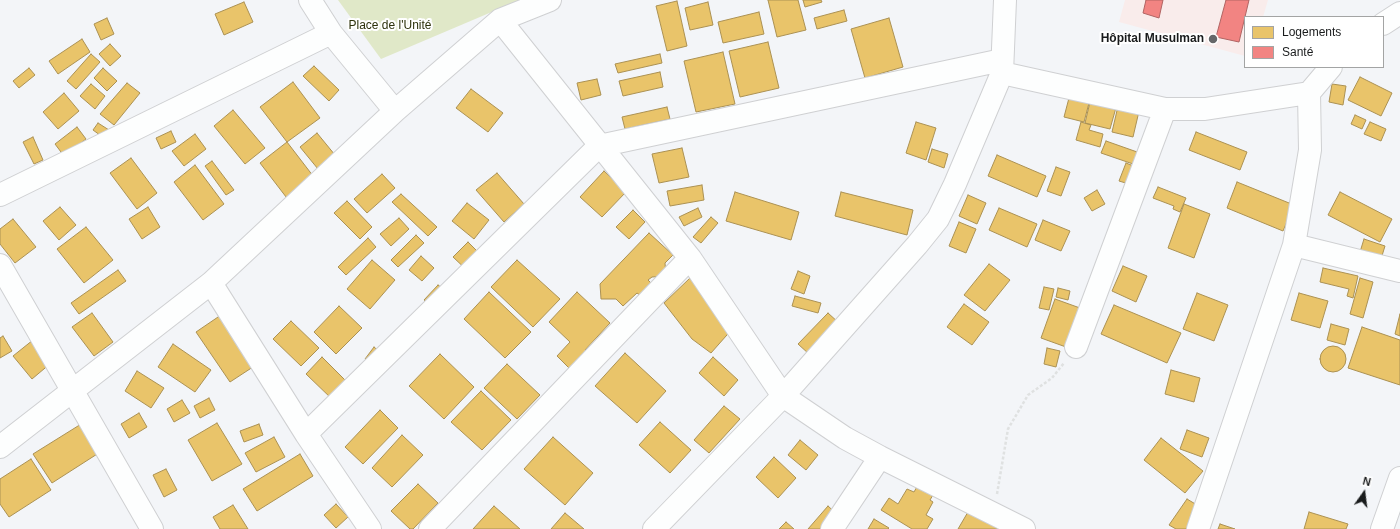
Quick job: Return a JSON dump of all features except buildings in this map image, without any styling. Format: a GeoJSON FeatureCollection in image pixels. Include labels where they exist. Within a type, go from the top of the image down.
{"type":"FeatureCollection","features":[{"type":"Feature","properties":{"kind":"street"},"geometry":{"type":"LineString","coordinates":[[310,0],[331,33],[395,111]]}},
{"type":"Feature","properties":{"kind":"street"},"geometry":{"type":"LineString","coordinates":[[0,448],[211,283],[395,111],[500,20],[550,0]]}},
{"type":"Feature","properties":{"kind":"street"},"geometry":{"type":"LineString","coordinates":[[654,529],[783,396],[917,245],[938,218],[955,184],[1002,67],[1005,0]]}},
{"type":"Feature","properties":{"kind":"street"},"geometry":{"type":"LineString","coordinates":[[1384,23],[1400,13]]}},
{"type":"Feature","properties":{"kind":"street"},"geometry":{"type":"LineString","coordinates":[[500,20],[599,146],[690,258],[783,396],[845,438],[880,458],[1024,529]]}},
{"type":"Feature","properties":{"kind":"street"},"geometry":{"type":"LineString","coordinates":[[0,195],[331,33]]}},
{"type":"Feature","properties":{"kind":"street"},"geometry":{"type":"LineString","coordinates":[[306,434],[599,146],[1002,67],[1165,109],[1205,109],[1310,93]]}},
{"type":"Feature","properties":{"kind":"street"},"geometry":{"type":"LineString","coordinates":[[1198,529],[1294,245],[1310,150],[1310,93],[1330,68]]}},
{"type":"Feature","properties":{"kind":"street"},"geometry":{"type":"LineString","coordinates":[[1076,347],[1165,109]]}},
{"type":"Feature","properties":{"kind":"street"},"geometry":{"type":"LineString","coordinates":[[1294,245],[1400,271]]}},
{"type":"Feature","properties":{"kind":"street"},"geometry":{"type":"LineString","coordinates":[[430,529],[690,258]]}},
{"type":"Feature","properties":{"kind":"street"},"geometry":{"type":"LineString","coordinates":[[0,265],[74,390],[152,529]]}},
{"type":"Feature","properties":{"kind":"street"},"geometry":{"type":"LineString","coordinates":[[211,283],[306,434],[370,529]]}},
{"type":"Feature","properties":{"kind":"street"},"geometry":{"type":"LineString","coordinates":[[832,529],[880,458]]}},
{"type":"Feature","properties":{"kind":"street"},"geometry":{"type":"LineString","coordinates":[[1382,529],[1400,478]]}},
{"type":"Feature","properties":{"kind":"path"},"geometry":{"type":"LineString","coordinates":[[994,514],[1008,428],[1028,395],[1052,378],[1076,347]]}},
{"type":"Feature","properties":{"kind":"shaded area","name":"Hôpital Musulman"},"geometry":{"type":"Polygon","coordinates":[[[1125,0],[1268,0],[1263,16],[1244,16],[1244,56],[1119,22],[1125,0]]]}},
{"type":"Feature","properties":{"kind":"green space","name":"Place de l'Unité"},"geometry":{"type":"Polygon","coordinates":[[[338,0],[520,0],[381,59],[338,0]]]}},
{"type":"Feature","properties":{"kind":"place","name":"Hôpital Musulman"},"geometry":{"type":"Point","coordinates":[1213,39]}}]}
